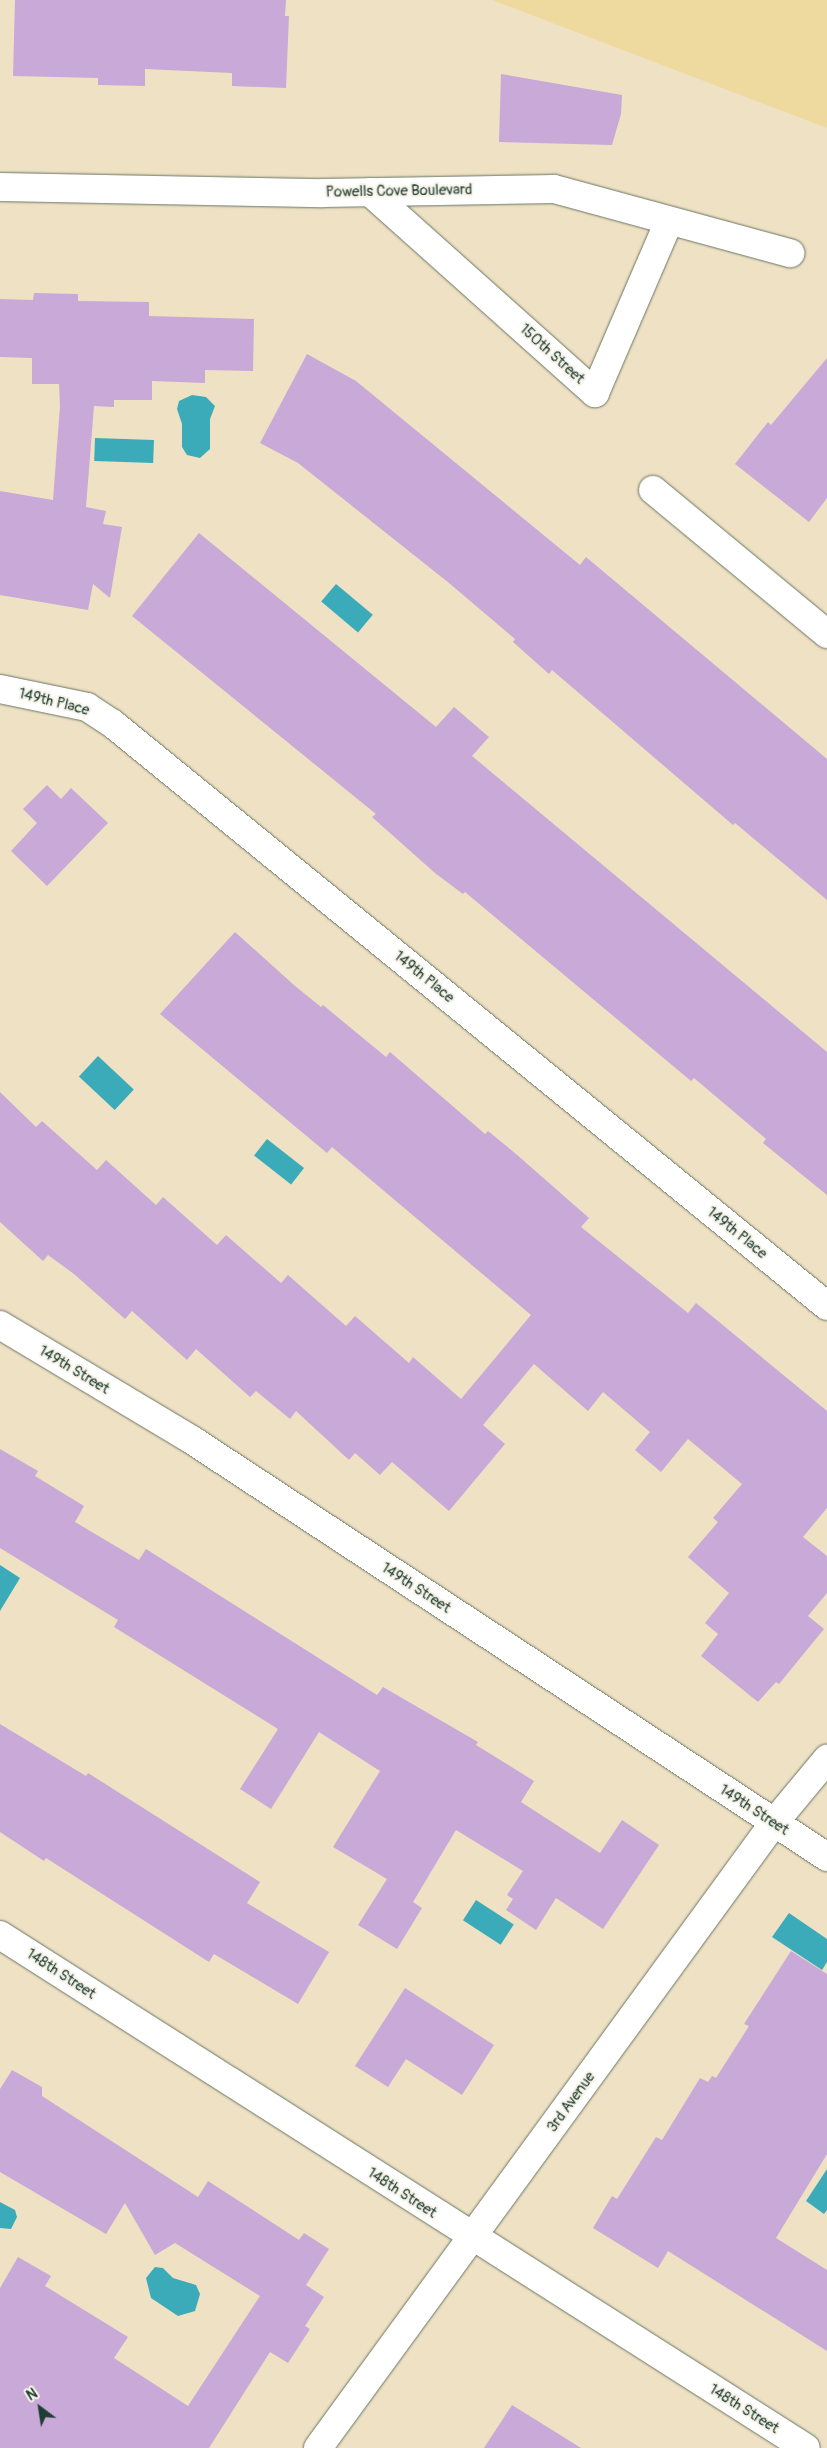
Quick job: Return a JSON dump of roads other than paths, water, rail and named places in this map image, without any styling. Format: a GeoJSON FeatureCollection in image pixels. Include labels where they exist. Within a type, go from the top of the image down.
{"type":"FeatureCollection","features":[{"type":"Feature","properties":{"kind":"street","name":"Powells Cove Boulevard"},"geometry":{"type":"LineString","coordinates":[[0,187],[370,192],[554,189],[790,253]]}},
{"type":"Feature","properties":{"kind":"street","name":"150th Street"},"geometry":{"type":"LineString","coordinates":[[370,192],[595,392],[669,221]]}},
{"type":"Feature","properties":{"kind":"street"},"geometry":{"type":"LineString","coordinates":[[652,490],[826,632]]}},
{"type":"Feature","properties":{"kind":"street","name":"149th Place"},"geometry":{"type":"LineString","coordinates":[[0,689],[87,707],[113,724],[827,1306]]}},
{"type":"Feature","properties":{"kind":"street","name":"149th Street"},"geometry":{"type":"LineString","coordinates":[[0,1326],[192,1440],[773,1824],[827,1857]]}},
{"type":"Feature","properties":{"kind":"street","name":"3rd Avenue"},"geometry":{"type":"LineString","coordinates":[[318,2448],[473,2238],[773,1824],[827,1759]]}},
{"type":"Feature","properties":{"kind":"street","name":"148th Street"},"geometry":{"type":"LineString","coordinates":[[0,1935],[473,2238],[806,2448]]}},
{"type":"Feature","properties":{"kind":"water"},"geometry":{"type":"Polygon","coordinates":[[[192,395],[206,397],[215,406],[210,419],[210,449],[200,458],[187,455],[182,447],[182,424],[177,409],[179,401],[192,395]]]}},
{"type":"Feature","properties":{"kind":"water"},"geometry":{"type":"Polygon","coordinates":[[[95,438],[154,440],[153,463],[94,461],[95,438]]]}},
{"type":"Feature","properties":{"kind":"water"},"geometry":{"type":"Polygon","coordinates":[[[336,584],[373,615],[358,632],[321,602],[336,584]]]}},
{"type":"Feature","properties":{"kind":"water"},"geometry":{"type":"Polygon","coordinates":[[[98,1056],[134,1089],[115,1110],[79,1076],[98,1056]]]}},
{"type":"Feature","properties":{"kind":"water"},"geometry":{"type":"Polygon","coordinates":[[[267,1139],[304,1168],[291,1184],[254,1156],[267,1139]]]}},
{"type":"Feature","properties":{"kind":"water"},"geometry":{"type":"Polygon","coordinates":[[[0,1565],[20,1578],[0,1611],[0,1565]]]}},
{"type":"Feature","properties":{"kind":"water"},"geometry":{"type":"Polygon","coordinates":[[[476,1900],[514,1925],[501,1945],[463,1920],[476,1900]]]}},
{"type":"Feature","properties":{"kind":"water"},"geometry":{"type":"Polygon","coordinates":[[[789,1913],[827,1939],[827,1962],[822,1970],[772,1937],[789,1913]]]}},
{"type":"Feature","properties":{"kind":"water"},"geometry":{"type":"Polygon","coordinates":[[[827,2169],[827,2210],[824,2214],[806,2201],[827,2169]]]}},
{"type":"Feature","properties":{"kind":"water"},"geometry":{"type":"Polygon","coordinates":[[[0,2202],[15,2210],[17,2217],[11,2229],[0,2228],[0,2202]]]}},
{"type":"Feature","properties":{"kind":"water"},"geometry":{"type":"Polygon","coordinates":[[[155,2267],[163,2268],[173,2278],[196,2285],[200,2294],[195,2311],[178,2316],[151,2298],[146,2278],[155,2267]]]}}]}
